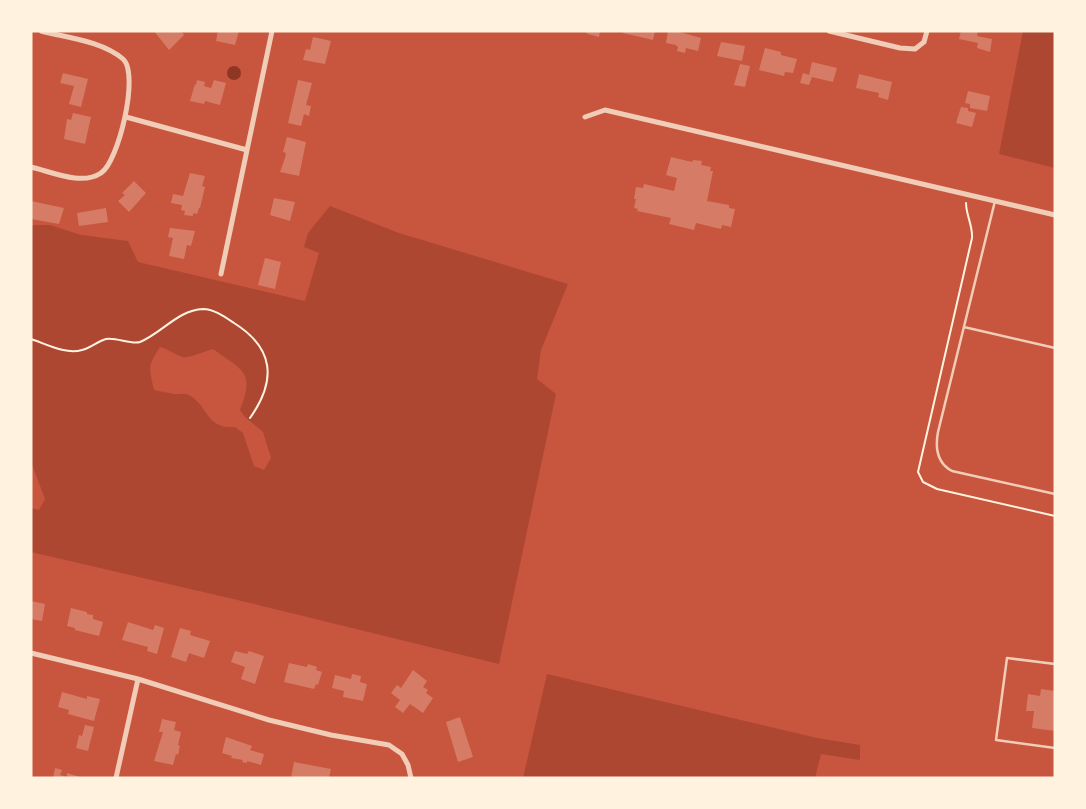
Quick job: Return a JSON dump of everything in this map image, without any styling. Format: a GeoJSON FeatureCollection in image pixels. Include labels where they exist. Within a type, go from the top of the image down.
{"type":"FeatureCollection","features":[{"type":"Feature","properties":{"kind":"street"},"geometry":{"type":"LineString","coordinates":[[31,167],[80,179],[90,178],[103,173],[111,159],[126,118],[130,71],[124,60],[102,46],[41,31]]}},
{"type":"Feature","properties":{"kind":"street"},"geometry":{"type":"LineString","coordinates":[[221,274],[272,31]]}},
{"type":"Feature","properties":{"kind":"street"},"geometry":{"type":"LineString","coordinates":[[829,31],[900,48],[916,49],[924,42],[926,31]]}},
{"type":"Feature","properties":{"kind":"street"},"geometry":{"type":"LineString","coordinates":[[585,117],[605,110],[1055,215]]}},
{"type":"Feature","properties":{"kind":"street"},"geometry":{"type":"LineString","coordinates":[[126,118],[247,150]]}},
{"type":"Feature","properties":{"kind":"street"},"geometry":{"type":"LineString","coordinates":[[31,653],[138,679],[269,720],[331,735],[389,745],[402,754],[408,765],[411,778]]}},
{"type":"Feature","properties":{"kind":"street"},"geometry":{"type":"LineString","coordinates":[[116,778],[138,679]]}},
{"type":"Feature","properties":{"kind":"lane"},"geometry":{"type":"LineString","coordinates":[[995,201],[936,444],[942,462],[952,471],[1055,494]]}},
{"type":"Feature","properties":{"kind":"lane"},"geometry":{"type":"LineString","coordinates":[[964,327],[1055,348]]}},
{"type":"Feature","properties":{"kind":"lane"},"geometry":{"type":"LineString","coordinates":[[1055,664],[1007,658],[996,740],[1055,748]]}},
{"type":"Feature","properties":{"kind":"path"},"geometry":{"type":"LineString","coordinates":[[966,203],[972,238],[918,472],[923,482],[937,489],[1055,516]]}},
{"type":"Feature","properties":{"kind":"path"},"geometry":{"type":"LineString","coordinates":[[31,339],[69,351],[82,351],[107,339],[138,343],[183,314],[204,309],[219,313],[245,330],[266,355],[268,372],[259,405],[250,418]]}},
{"type":"Feature","properties":{"kind":"shaded area"},"geometry":{"type":"Polygon","coordinates":[[[1023,31],[1055,31],[1055,168],[999,154],[1023,31]]]}},
{"type":"Feature","properties":{"kind":"shaded area"},"geometry":{"type":"Polygon","coordinates":[[[234,66],[239,68],[241,73],[239,78],[234,80],[229,78],[227,73],[229,68],[234,66]]]}},
{"type":"Feature","properties":{"kind":"shaded area"},"geometry":{"type":"Polygon","coordinates":[[[330,206],[399,233],[568,284],[541,350],[537,379],[556,394],[499,664],[31,552],[31,508],[39,510],[45,499],[31,462],[31,225],[50,225],[81,235],[128,241],[138,262],[305,301],[319,253],[304,247],[308,233],[330,206]],[[160,347],[150,367],[154,390],[189,395],[213,421],[225,427],[235,427],[243,433],[254,466],[264,470],[271,458],[263,432],[245,417],[240,410],[246,387],[246,379],[239,368],[213,349],[192,356],[182,357],[160,347]]]}},
{"type":"Feature","properties":{"kind":"shaded area"},"geometry":{"type":"Polygon","coordinates":[[[547,674],[817,738],[860,745],[860,760],[821,754],[815,778],[523,778],[547,674]]]}},
{"type":"Feature","properties":{"kind":"building"},"geometry":{"type":"Polygon","coordinates":[[[154,31],[181,31],[184,35],[169,50],[154,31]]]}},
{"type":"Feature","properties":{"kind":"building"},"geometry":{"type":"Polygon","coordinates":[[[218,31],[239,31],[235,45],[216,41],[218,31]]]}},
{"type":"Feature","properties":{"kind":"building"},"geometry":{"type":"Polygon","coordinates":[[[584,31],[600,31],[599,37],[588,34],[584,31]]]}},
{"type":"Feature","properties":{"kind":"building"},"geometry":{"type":"Polygon","coordinates":[[[623,31],[655,31],[653,40],[623,33],[623,31]]]}},
{"type":"Feature","properties":{"kind":"building"},"geometry":{"type":"Polygon","coordinates":[[[668,31],[676,31],[701,38],[698,51],[686,48],[685,53],[677,51],[678,47],[676,45],[666,43],[668,31]]]}},
{"type":"Feature","properties":{"kind":"building"},"geometry":{"type":"Polygon","coordinates":[[[961,31],[978,31],[977,36],[992,39],[990,52],[977,48],[978,43],[959,39],[961,31]]]}},
{"type":"Feature","properties":{"kind":"building"},"geometry":{"type":"Polygon","coordinates":[[[313,37],[331,41],[325,64],[303,60],[306,49],[310,50],[313,37]]]}},
{"type":"Feature","properties":{"kind":"building"},"geometry":{"type":"Polygon","coordinates":[[[721,42],[745,46],[742,61],[717,56],[721,42]]]}},
{"type":"Feature","properties":{"kind":"building"},"geometry":{"type":"Polygon","coordinates":[[[765,48],[797,59],[793,73],[785,72],[784,76],[759,70],[765,48]]]}},
{"type":"Feature","properties":{"kind":"building"},"geometry":{"type":"Polygon","coordinates":[[[812,62],[837,68],[833,82],[812,77],[809,85],[800,83],[803,73],[809,75],[812,62]]]}},
{"type":"Feature","properties":{"kind":"building"},"geometry":{"type":"Polygon","coordinates":[[[740,64],[750,66],[745,87],[734,85],[740,64]]]}},
{"type":"Feature","properties":{"kind":"building"},"geometry":{"type":"Polygon","coordinates":[[[63,73],[88,79],[81,107],[69,104],[74,86],[60,83],[63,73]]]}},
{"type":"Feature","properties":{"kind":"building"},"geometry":{"type":"Polygon","coordinates":[[[859,74],[892,82],[888,100],[878,97],[879,93],[856,88],[859,74]]]}},
{"type":"Feature","properties":{"kind":"building"},"geometry":{"type":"Polygon","coordinates":[[[197,80],[205,82],[204,86],[211,88],[214,80],[226,83],[220,105],[205,101],[204,104],[190,101],[197,80]]]}},
{"type":"Feature","properties":{"kind":"building"},"geometry":{"type":"Polygon","coordinates":[[[298,80],[312,83],[306,105],[311,106],[309,116],[304,114],[301,126],[288,123],[298,80]]]}},
{"type":"Feature","properties":{"kind":"building"},"geometry":{"type":"Polygon","coordinates":[[[968,91],[990,96],[987,111],[970,108],[970,104],[965,103],[968,91]]]}},
{"type":"Feature","properties":{"kind":"building"},"geometry":{"type":"Polygon","coordinates":[[[961,107],[968,108],[968,111],[976,113],[972,127],[956,123],[961,107]]]}},
{"type":"Feature","properties":{"kind":"building"},"geometry":{"type":"Polygon","coordinates":[[[73,113],[91,117],[85,144],[64,139],[67,119],[71,120],[73,113]]]}},
{"type":"Feature","properties":{"kind":"building"},"geometry":{"type":"Polygon","coordinates":[[[287,137],[306,142],[299,176],[280,172],[286,153],[283,152],[287,137]]]}},
{"type":"Feature","properties":{"kind":"building"},"geometry":{"type":"Polygon","coordinates":[[[671,157],[692,162],[693,160],[702,161],[701,165],[711,167],[710,171],[713,171],[707,201],[729,205],[729,208],[735,209],[731,227],[722,225],[721,229],[696,223],[694,230],[669,224],[671,218],[637,211],[638,209],[634,208],[636,187],[643,188],[644,184],[674,191],[677,178],[666,175],[671,157]]]}},
{"type":"Feature","properties":{"kind":"building"},"geometry":{"type":"Polygon","coordinates":[[[190,173],[205,176],[202,186],[205,187],[200,208],[197,214],[193,213],[193,216],[184,215],[185,211],[181,210],[182,205],[171,203],[173,194],[183,196],[190,173]]]}},
{"type":"Feature","properties":{"kind":"building"},"geometry":{"type":"Polygon","coordinates":[[[134,181],[146,193],[129,212],[118,201],[125,195],[122,193],[134,181]]]}},
{"type":"Feature","properties":{"kind":"building"},"geometry":{"type":"Polygon","coordinates":[[[274,198],[295,202],[290,221],[270,215],[274,198]]]}},
{"type":"Feature","properties":{"kind":"building"},"geometry":{"type":"Polygon","coordinates":[[[31,201],[64,208],[59,224],[31,219],[31,201]]]}},
{"type":"Feature","properties":{"kind":"building"},"geometry":{"type":"Polygon","coordinates":[[[106,208],[108,222],[79,226],[77,213],[106,208]]]}},
{"type":"Feature","properties":{"kind":"building"},"geometry":{"type":"Polygon","coordinates":[[[170,228],[195,231],[191,246],[187,245],[184,259],[169,256],[173,238],[168,237],[170,228]]]}},
{"type":"Feature","properties":{"kind":"building"},"geometry":{"type":"Polygon","coordinates":[[[265,258],[281,262],[275,289],[258,285],[265,258]]]}},
{"type":"Feature","properties":{"kind":"building"},"geometry":{"type":"Polygon","coordinates":[[[31,601],[45,604],[42,621],[31,619],[31,601]]]}},
{"type":"Feature","properties":{"kind":"building"},"geometry":{"type":"Polygon","coordinates":[[[71,608],[87,612],[87,614],[93,615],[93,619],[103,622],[99,636],[67,626],[71,608]]]}},
{"type":"Feature","properties":{"kind":"building"},"geometry":{"type":"Polygon","coordinates":[[[128,622],[153,630],[155,625],[164,628],[157,654],[147,651],[148,647],[122,640],[128,622]]]}},
{"type":"Feature","properties":{"kind":"building"},"geometry":{"type":"Polygon","coordinates":[[[180,628],[191,631],[190,635],[210,641],[204,658],[189,653],[186,662],[171,657],[180,628]]]}},
{"type":"Feature","properties":{"kind":"building"},"geometry":{"type":"Polygon","coordinates":[[[235,651],[247,654],[249,651],[264,656],[255,684],[241,679],[245,667],[231,662],[235,651]]]}},
{"type":"Feature","properties":{"kind":"building"},"geometry":{"type":"Polygon","coordinates":[[[289,663],[307,667],[308,664],[317,667],[316,670],[322,672],[318,685],[316,684],[314,689],[284,682],[289,663]]]}},
{"type":"Feature","properties":{"kind":"building"},"geometry":{"type":"Polygon","coordinates":[[[413,670],[427,681],[423,687],[428,690],[426,693],[433,698],[423,713],[410,704],[403,713],[395,707],[400,700],[391,693],[397,685],[401,688],[413,670]]]}},
{"type":"Feature","properties":{"kind":"building"},"geometry":{"type":"Polygon","coordinates":[[[352,674],[361,676],[360,682],[367,684],[363,701],[343,697],[344,691],[332,688],[335,675],[351,679],[352,674]]]}},
{"type":"Feature","properties":{"kind":"building"},"geometry":{"type":"Polygon","coordinates":[[[1041,689],[1055,691],[1055,731],[1032,728],[1034,711],[1026,711],[1028,694],[1040,696],[1041,689]]]}},
{"type":"Feature","properties":{"kind":"building"},"geometry":{"type":"Polygon","coordinates":[[[62,692],[87,699],[87,696],[100,699],[94,721],[68,714],[69,710],[58,707],[62,692]]]}},
{"type":"Feature","properties":{"kind":"building"},"geometry":{"type":"Polygon","coordinates":[[[460,717],[473,757],[458,762],[446,722],[460,717]]]}},
{"type":"Feature","properties":{"kind":"building"},"geometry":{"type":"Polygon","coordinates":[[[162,719],[176,722],[174,730],[181,732],[178,755],[176,754],[173,765],[154,761],[163,732],[159,732],[162,719]]]}},
{"type":"Feature","properties":{"kind":"building"},"geometry":{"type":"Polygon","coordinates":[[[85,725],[94,727],[88,751],[76,748],[79,735],[82,736],[85,725]]]}},
{"type":"Feature","properties":{"kind":"building"},"geometry":{"type":"Polygon","coordinates":[[[226,737],[252,746],[250,750],[264,754],[261,765],[247,761],[247,763],[242,762],[243,760],[231,758],[232,756],[222,753],[226,737]]]}},
{"type":"Feature","properties":{"kind":"building"},"geometry":{"type":"Polygon","coordinates":[[[294,762],[331,769],[329,778],[291,778],[294,762]]]}},
{"type":"Feature","properties":{"kind":"building"},"geometry":{"type":"Polygon","coordinates":[[[55,768],[62,770],[60,775],[67,777],[67,773],[83,778],[53,778],[55,768]]]}}]}
